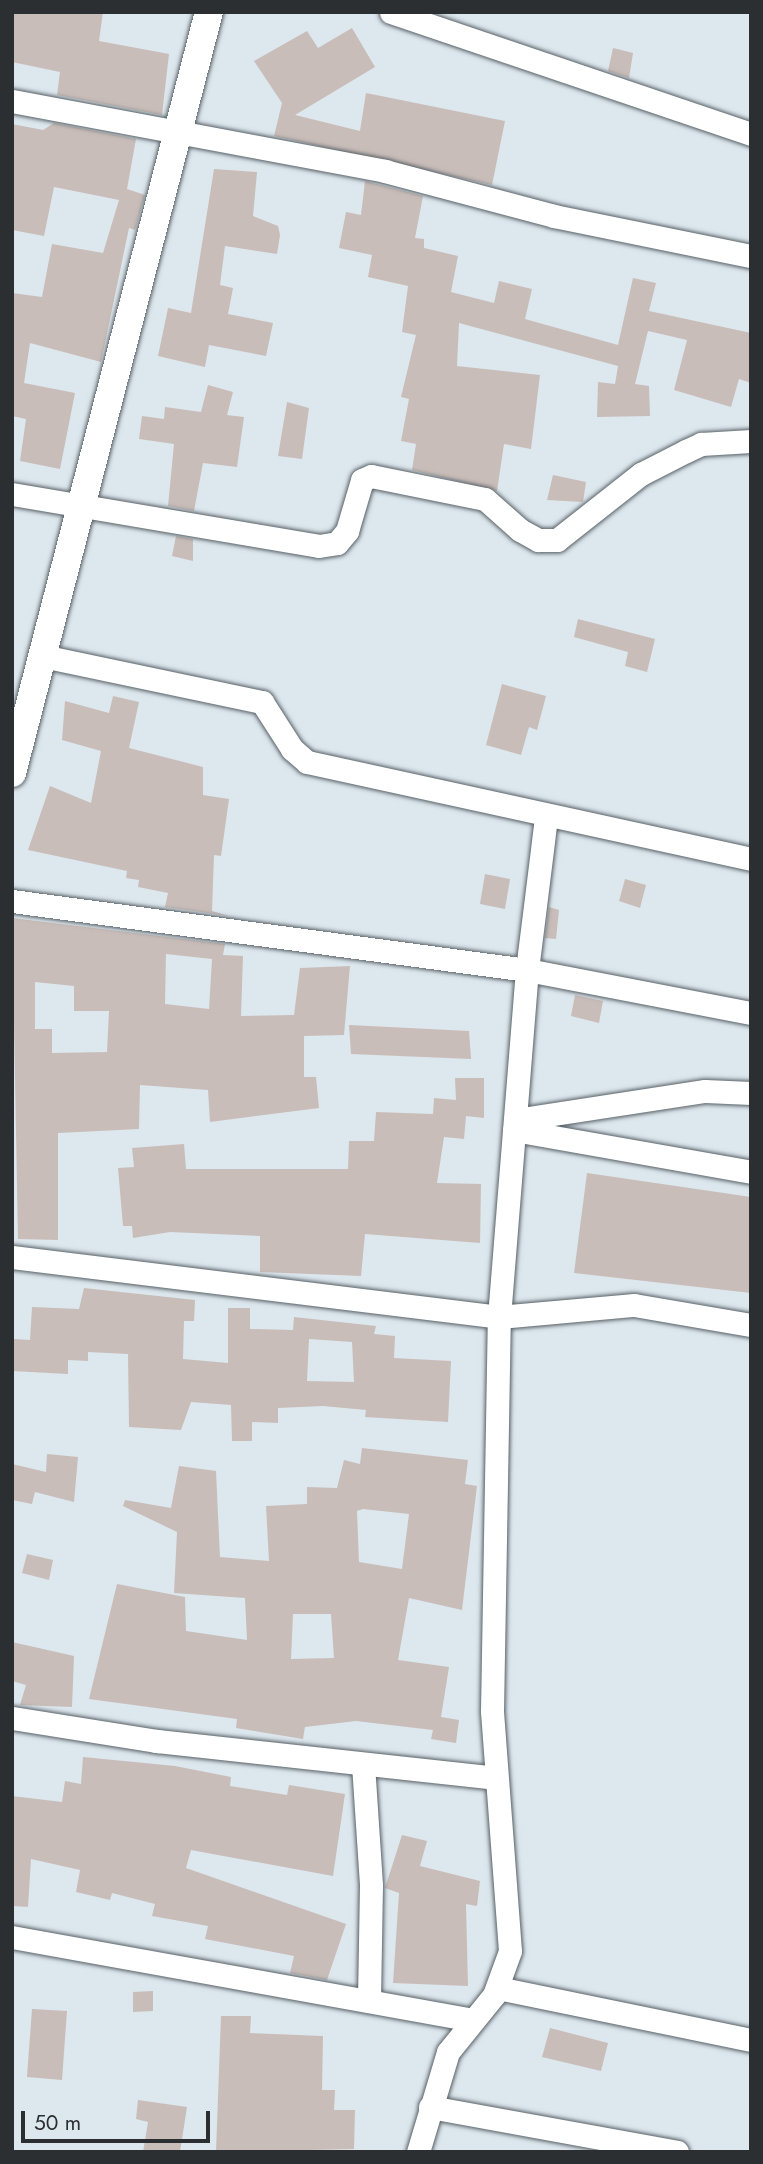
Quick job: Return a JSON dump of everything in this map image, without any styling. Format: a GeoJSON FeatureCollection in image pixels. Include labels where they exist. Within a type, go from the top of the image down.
{"type":"FeatureCollection","features":[{"type":"Feature","properties":{"kind":"street"},"geometry":{"type":"LineString","coordinates":[[12,773],[209,12]]}},
{"type":"Feature","properties":{"kind":"street"},"geometry":{"type":"LineString","coordinates":[[391,12],[751,134]]}},
{"type":"Feature","properties":{"kind":"street"},"geometry":{"type":"LineString","coordinates":[[12,101],[178,128],[751,256]]}},
{"type":"Feature","properties":{"kind":"street"},"geometry":{"type":"LineString","coordinates":[[12,494],[82,510],[319,546],[337,543],[347,531],[362,481],[371,477],[485,499],[529,535],[557,540],[642,474],[686,450],[701,444],[751,441]]}},
{"type":"Feature","properties":{"kind":"street"},"geometry":{"type":"LineString","coordinates":[[43,656],[262,702],[292,749],[307,762],[546,818],[751,859]]}},
{"type":"Feature","properties":{"kind":"street"},"geometry":{"type":"LineString","coordinates":[[418,2152],[448,2052],[498,1987],[510,1951],[495,1778],[491,1586],[499,1317],[527,970],[546,818]]}},
{"type":"Feature","properties":{"kind":"street"},"geometry":{"type":"LineString","coordinates":[[12,901],[527,970],[751,1013]]}},
{"type":"Feature","properties":{"kind":"street"},"geometry":{"type":"LineString","coordinates":[[514,1125],[705,1091],[751,1093]]}},
{"type":"Feature","properties":{"kind":"street"},"geometry":{"type":"LineString","coordinates":[[514,1125],[751,1172]]}},
{"type":"Feature","properties":{"kind":"street"},"geometry":{"type":"LineString","coordinates":[[12,1256],[499,1317],[634,1305],[751,1325]]}},
{"type":"Feature","properties":{"kind":"street"},"geometry":{"type":"LineString","coordinates":[[12,1718],[363,1764],[495,1778]]}},
{"type":"Feature","properties":{"kind":"street"},"geometry":{"type":"LineString","coordinates":[[363,1764],[370,1885],[369,2001]]}},
{"type":"Feature","properties":{"kind":"street"},"geometry":{"type":"LineString","coordinates":[[12,1937],[471,2020]]}},
{"type":"Feature","properties":{"kind":"street"},"geometry":{"type":"LineString","coordinates":[[498,1987],[751,2040]]}},
{"type":"Feature","properties":{"kind":"street"},"geometry":{"type":"LineString","coordinates":[[430,2108],[677,2152]]}},
{"type":"Feature","properties":{"kind":"building"},"geometry":{"type":"Polygon","coordinates":[[[12,12],[103,12],[99,41],[169,54],[162,115],[57,95],[60,72],[12,62],[12,12]]]}},
{"type":"Feature","properties":{"kind":"building"},"geometry":{"type":"Polygon","coordinates":[[[352,28],[375,67],[295,115],[360,131],[366,93],[505,121],[492,185],[274,136],[282,103],[254,61],[307,31],[318,48],[352,28]]]}},
{"type":"Feature","properties":{"kind":"building"},"geometry":{"type":"Polygon","coordinates":[[[613,48],[633,53],[629,78],[608,71],[613,48]]]}},
{"type":"Feature","properties":{"kind":"building"},"geometry":{"type":"Polygon","coordinates":[[[54,123],[136,139],[127,189],[145,195],[135,230],[129,228],[101,362],[30,343],[24,383],[75,393],[60,469],[20,461],[26,419],[12,416],[12,293],[42,297],[52,244],[103,253],[119,200],[54,187],[44,236],[12,230],[12,124],[43,130],[54,123]]]}},
{"type":"Feature","properties":{"kind":"building"},"geometry":{"type":"Polygon","coordinates":[[[214,169],[257,172],[253,216],[278,226],[280,235],[277,254],[225,246],[220,285],[233,288],[228,314],[273,323],[266,356],[209,345],[205,367],[158,356],[168,308],[191,313],[214,169]]]}},
{"type":"Feature","properties":{"kind":"building"},"geometry":{"type":"Polygon","coordinates":[[[365,181],[423,196],[415,238],[424,239],[424,248],[458,256],[451,292],[494,303],[499,281],[532,289],[525,319],[618,345],[633,278],[656,283],[649,311],[751,333],[751,383],[739,379],[731,407],[674,390],[687,340],[648,331],[635,384],[649,386],[650,416],[597,417],[598,382],[615,384],[618,366],[459,323],[457,366],[540,375],[531,449],[504,444],[497,491],[412,470],[416,444],[401,441],[409,399],[401,397],[416,335],[402,332],[408,286],[368,277],[372,255],[339,248],[346,212],[361,215],[365,181]]]}},
{"type":"Feature","properties":{"kind":"building"},"geometry":{"type":"Polygon","coordinates":[[[208,385],[233,392],[227,415],[244,417],[237,467],[203,463],[194,511],[168,506],[174,444],[139,439],[142,416],[164,419],[165,407],[201,412],[208,385]]]}},
{"type":"Feature","properties":{"kind":"building"},"geometry":{"type":"Polygon","coordinates":[[[287,402],[309,408],[302,459],[278,456],[287,402]]]}},
{"type":"Feature","properties":{"kind":"building"},"geometry":{"type":"Polygon","coordinates":[[[553,475],[586,482],[583,502],[547,500],[553,475]]]}},
{"type":"Feature","properties":{"kind":"building"},"geometry":{"type":"Polygon","coordinates":[[[176,536],[193,539],[193,561],[172,556],[176,536]]]}},
{"type":"Feature","properties":{"kind":"building"},"geometry":{"type":"Polygon","coordinates":[[[578,619],[655,639],[647,672],[625,666],[628,652],[574,637],[578,619]]]}},
{"type":"Feature","properties":{"kind":"building"},"geometry":{"type":"Polygon","coordinates":[[[502,684],[546,696],[537,730],[529,727],[521,755],[486,745],[502,684]]]}},
{"type":"Feature","properties":{"kind":"building"},"geometry":{"type":"Polygon","coordinates":[[[113,696],[139,702],[129,748],[203,767],[203,795],[229,799],[221,856],[214,855],[212,911],[229,916],[165,907],[168,893],[138,887],[139,880],[126,878],[127,871],[28,850],[50,786],[91,803],[101,751],[62,740],[65,701],[109,713],[113,696]]]}},
{"type":"Feature","properties":{"kind":"building"},"geometry":{"type":"Polygon","coordinates":[[[485,874],[510,879],[505,909],[480,904],[485,874]]]}},
{"type":"Feature","properties":{"kind":"building"},"geometry":{"type":"Polygon","coordinates":[[[625,879],[646,885],[640,908],[619,901],[625,879]]]}},
{"type":"Feature","properties":{"kind":"building"},"geometry":{"type":"Polygon","coordinates":[[[549,907],[559,910],[556,939],[545,938],[549,907]]]}},
{"type":"Feature","properties":{"kind":"building"},"geometry":{"type":"Polygon","coordinates":[[[12,918],[225,944],[223,955],[243,956],[241,1016],[294,1015],[300,968],[350,966],[344,1035],[304,1036],[304,1077],[316,1077],[319,1108],[210,1122],[208,1090],[140,1085],[139,1129],[58,1133],[58,1240],[18,1239],[12,918]],[[166,954],[165,1004],[209,1009],[212,959],[166,954]],[[35,982],[35,1029],[52,1029],[52,1053],[107,1052],[109,1011],[74,1011],[74,986],[35,982]]]}},
{"type":"Feature","properties":{"kind":"building"},"geometry":{"type":"Polygon","coordinates":[[[575,995],[603,1001],[599,1023],[571,1016],[575,995]]]}},
{"type":"Feature","properties":{"kind":"building"},"geometry":{"type":"Polygon","coordinates":[[[349,1025],[469,1031],[471,1059],[351,1054],[349,1025]]]}},
{"type":"Feature","properties":{"kind":"building"},"geometry":{"type":"Polygon","coordinates":[[[455,1078],[484,1078],[484,1118],[466,1116],[464,1139],[444,1137],[437,1183],[481,1184],[480,1243],[365,1234],[361,1276],[260,1272],[260,1236],[170,1232],[133,1238],[132,1226],[123,1226],[118,1168],[134,1167],[132,1148],[184,1144],[186,1169],[348,1169],[349,1141],[374,1141],[376,1112],[433,1114],[434,1098],[456,1100],[455,1078]]]}},
{"type":"Feature","properties":{"kind":"building"},"geometry":{"type":"Polygon","coordinates":[[[587,1173],[751,1197],[751,1293],[574,1273],[587,1173]]]}},
{"type":"Feature","properties":{"kind":"building"},"geometry":{"type":"Polygon","coordinates":[[[84,1288],[195,1300],[194,1321],[184,1321],[183,1359],[228,1363],[228,1308],[250,1308],[250,1329],[293,1330],[294,1317],[376,1326],[374,1334],[395,1336],[394,1358],[451,1361],[448,1422],[365,1417],[366,1410],[323,1406],[278,1408],[278,1423],[252,1422],[252,1441],[232,1441],[231,1405],[191,1402],[181,1430],[129,1427],[128,1354],[88,1352],[88,1361],[68,1360],[68,1374],[12,1371],[14,1339],[30,1340],[32,1307],[79,1309],[84,1288]],[[309,1339],[307,1381],[354,1382],[352,1342],[309,1339]]]}},
{"type":"Feature","properties":{"kind":"building"},"geometry":{"type":"Polygon","coordinates":[[[362,1448],[468,1460],[465,1484],[477,1486],[462,1610],[409,1598],[398,1660],[449,1667],[441,1717],[459,1720],[456,1743],[431,1739],[433,1730],[356,1721],[305,1727],[303,1739],[236,1728],[237,1719],[89,1699],[117,1584],[185,1597],[186,1631],[247,1640],[245,1598],[174,1593],[177,1532],[123,1506],[125,1500],[171,1508],[179,1466],[216,1471],[220,1557],[269,1561],[266,1506],[307,1504],[307,1487],[337,1488],[344,1460],[360,1464],[362,1448]],[[363,1509],[357,1511],[359,1562],[402,1569],[409,1514],[363,1509]],[[293,1614],[291,1659],[334,1658],[331,1614],[293,1614]]]}},
{"type":"Feature","properties":{"kind":"building"},"geometry":{"type":"Polygon","coordinates":[[[47,1454],[78,1457],[74,1502],[35,1492],[32,1504],[12,1500],[12,1464],[46,1472],[47,1454]]]}},
{"type":"Feature","properties":{"kind":"building"},"geometry":{"type":"Polygon","coordinates":[[[27,1554],[53,1560],[49,1580],[22,1573],[27,1554]]]}},
{"type":"Feature","properties":{"kind":"building"},"geometry":{"type":"Polygon","coordinates":[[[12,1642],[74,1656],[72,1707],[20,1705],[26,1685],[12,1681],[12,1642]]]}},
{"type":"Feature","properties":{"kind":"building"},"geometry":{"type":"Polygon","coordinates":[[[83,1757],[175,1766],[231,1777],[230,1786],[287,1795],[289,1785],[345,1794],[333,1876],[191,1850],[186,1868],[346,1924],[327,1980],[290,1973],[294,1956],[205,1939],[208,1926],[152,1916],[155,1904],[112,1893],[110,1900],[76,1892],[80,1870],[31,1859],[28,1907],[12,1906],[12,1796],[62,1802],[65,1781],[81,1784],[83,1757]]]}},
{"type":"Feature","properties":{"kind":"building"},"geometry":{"type":"Polygon","coordinates":[[[402,1835],[427,1841],[420,1866],[480,1881],[477,1906],[466,1904],[468,1986],[393,1983],[399,1893],[385,1888],[402,1835]]]}},
{"type":"Feature","properties":{"kind":"building"},"geometry":{"type":"Polygon","coordinates":[[[153,1991],[153,2011],[133,2012],[133,1992],[153,1991]]]}},
{"type":"Feature","properties":{"kind":"building"},"geometry":{"type":"Polygon","coordinates":[[[32,2009],[67,2011],[62,2080],[27,2077],[32,2009]]]}},
{"type":"Feature","properties":{"kind":"building"},"geometry":{"type":"Polygon","coordinates":[[[221,2016],[251,2016],[250,2033],[323,2036],[322,2090],[335,2090],[334,2110],[355,2110],[354,2149],[216,2152],[221,2016]]]}},
{"type":"Feature","properties":{"kind":"building"},"geometry":{"type":"Polygon","coordinates":[[[550,2028],[608,2043],[601,2071],[542,2057],[550,2028]]]}},
{"type":"Feature","properties":{"kind":"building"},"geometry":{"type":"Polygon","coordinates":[[[138,2100],[187,2107],[180,2152],[143,2152],[148,2122],[136,2119],[138,2100]]]}}]}
